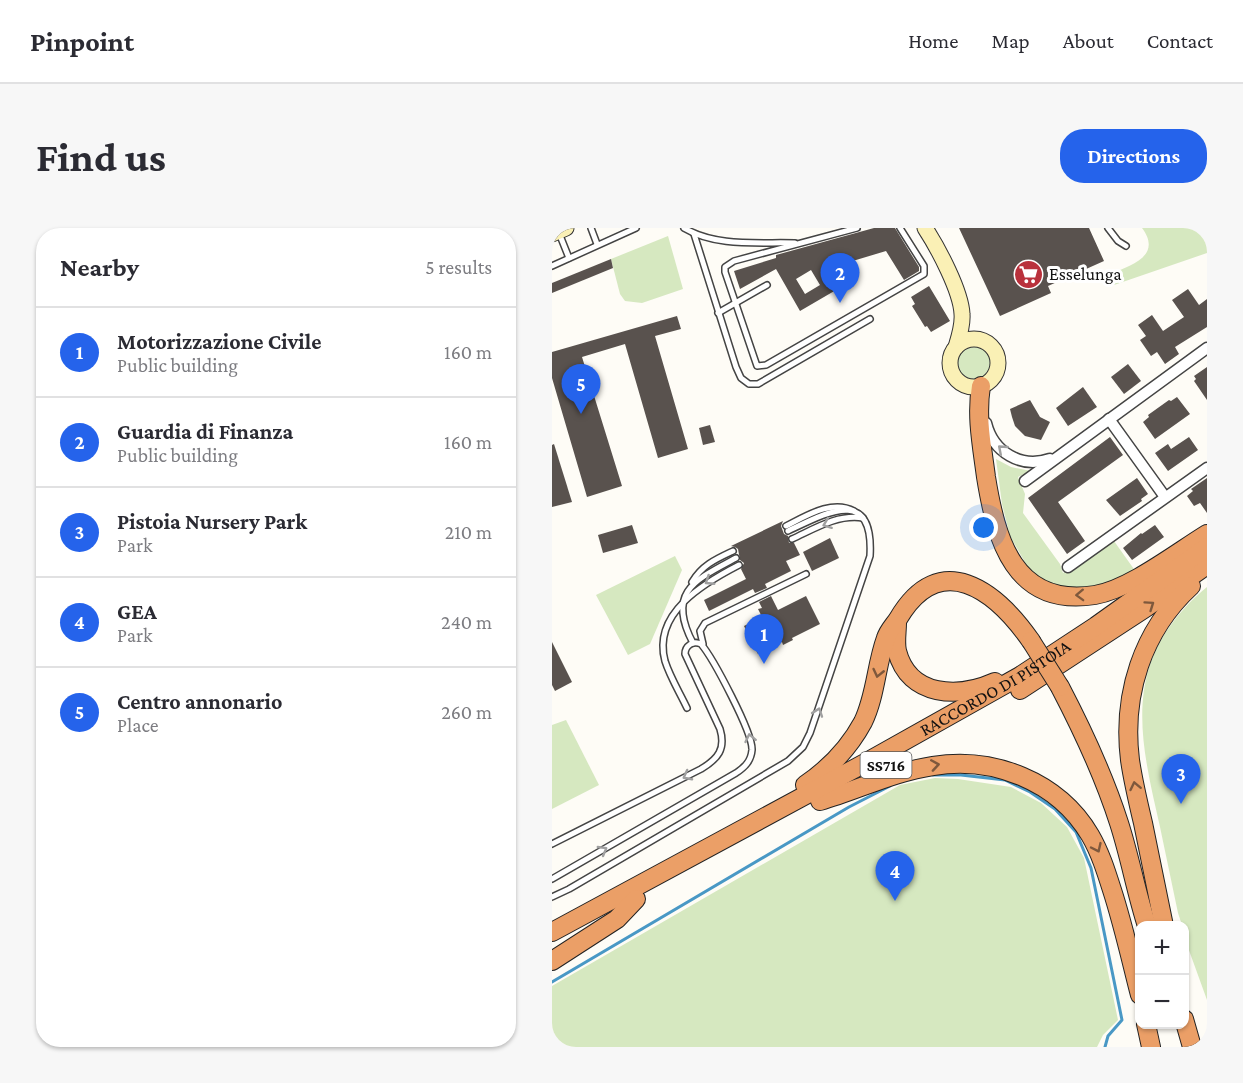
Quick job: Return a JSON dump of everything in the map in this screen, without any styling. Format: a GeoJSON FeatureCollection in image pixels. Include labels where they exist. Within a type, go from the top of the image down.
{"type":"FeatureCollection","features":[{"type":"Feature","properties":{"kind":"highway"},"geometry":{"type":"LineString","coordinates":[[984,385],[979,423],[994,519],[1006,553],[1031,582],[1058,594],[1095,595],[1113,590],[1133,580],[1207,534]]}},
{"type":"Feature","properties":{"kind":"highway","name":"RACCORDO DI PISTOIA"},"geometry":{"type":"LineString","coordinates":[[552,945],[735,833],[959,712],[1066,646],[1207,547]]}},
{"type":"Feature","properties":{"kind":"highway","name":"RACCORDO DI PISTOIA"},"geometry":{"type":"LineString","coordinates":[[552,932],[820,801],[970,719],[1053,670],[1207,565]]}},
{"type":"Feature","properties":{"kind":"highway"},"geometry":{"type":"LineString","coordinates":[[1163,921],[1132,771],[1128,739],[1130,708],[1134,677],[1152,635],[1183,594],[1207,574]]}},
{"type":"Feature","properties":{"kind":"highway"},"geometry":{"type":"LineString","coordinates":[[735,833],[754,815],[820,775],[847,747],[864,719],[886,638],[911,599],[921,591],[943,582],[962,582],[986,592],[1019,623],[1060,687],[1088,743],[1111,800],[1127,848],[1145,921]]}},
{"type":"Feature","properties":{"kind":"highway"},"geometry":{"type":"LineString","coordinates":[[898,619],[897,651],[905,668],[920,684],[942,692],[960,692],[989,684],[1066,646]]}},
{"type":"Feature","properties":{"kind":"highway"},"geometry":{"type":"LineString","coordinates":[[820,801],[895,774],[948,764],[970,764],[1005,770],[1039,785],[1071,810],[1096,845],[1117,908],[1135,976]]}},
{"type":"Feature","properties":{"kind":"highway"},"geometry":{"type":"LineString","coordinates":[[552,918],[580,906],[633,894]]}},
{"type":"Feature","properties":{"kind":"highway"},"geometry":{"type":"LineString","coordinates":[[552,961],[617,919],[633,894]]}},
{"type":"Feature","properties":{"kind":"highway"},"geometry":{"type":"LineString","coordinates":[[1147,1029],[1151,1047]]}},
{"type":"Feature","properties":{"kind":"highway"},"geometry":{"type":"LineString","coordinates":[[1151,1029],[1151,1047]]}},
{"type":"Feature","properties":{"kind":"street"},"geometry":{"type":"LineString","coordinates":[[925,228],[948,273],[962,314],[994,351],[998,362],[995,374],[984,385],[967,387],[954,377],[950,362],[956,347],[962,314]]}},
{"type":"Feature","properties":{"kind":"street"},"geometry":{"type":"LineString","coordinates":[[956,347],[971,339],[983,341]]}},
{"type":"Feature","properties":{"kind":"street"},"geometry":{"type":"LineString","coordinates":[[1025,481],[1207,348]]}},
{"type":"Feature","properties":{"kind":"street"},"geometry":{"type":"LineString","coordinates":[[984,385],[984,413],[988,431],[994,442],[1011,457],[1024,462],[1037,463],[1056,457]]}},
{"type":"Feature","properties":{"kind":"street"},"geometry":{"type":"LineString","coordinates":[[1109,419],[1166,497]]}},
{"type":"Feature","properties":{"kind":"street"},"geometry":{"type":"LineString","coordinates":[[1068,567],[1207,468]]}},
{"type":"Feature","properties":{"kind":"lane"},"geometry":{"type":"LineString","coordinates":[[591,228],[597,244]]}},
{"type":"Feature","properties":{"kind":"lane"},"geometry":{"type":"LineString","coordinates":[[552,266],[636,228]]}},
{"type":"Feature","properties":{"kind":"lane"},"geometry":{"type":"LineString","coordinates":[[684,228],[694,234],[714,240],[802,243]]}},
{"type":"Feature","properties":{"kind":"lane"},"geometry":{"type":"LineString","coordinates":[[857,228],[726,265],[725,272],[735,304],[755,364],[759,367],[924,274],[924,266],[900,228]]}},
{"type":"Feature","properties":{"kind":"lane"},"geometry":{"type":"LineString","coordinates":[[1108,228],[1126,246]]}},
{"type":"Feature","properties":{"kind":"lane"},"geometry":{"type":"LineString","coordinates":[[556,232],[569,258]]}},
{"type":"Feature","properties":{"kind":"lane"},"geometry":{"type":"LineString","coordinates":[[694,234],[737,371],[744,381],[752,385],[758,384],[870,319]]}},
{"type":"Feature","properties":{"kind":"lane"},"geometry":{"type":"LineString","coordinates":[[718,313],[767,285]]}},
{"type":"Feature","properties":{"kind":"lane"},"geometry":{"type":"LineString","coordinates":[[552,897],[579,884],[799,753],[810,733],[870,556],[871,537],[864,518],[851,511],[827,513],[787,528]]}},
{"type":"Feature","properties":{"kind":"lane"},"geometry":{"type":"LineString","coordinates":[[792,539],[829,522],[846,518],[864,518]]}},
{"type":"Feature","properties":{"kind":"lane"},"geometry":{"type":"LineString","coordinates":[[687,708],[667,667],[664,652],[667,628],[701,569],[711,561],[733,551]]}},
{"type":"Feature","properties":{"kind":"lane"},"geometry":{"type":"LineString","coordinates":[[686,593],[696,581],[736,558]]}},
{"type":"Feature","properties":{"kind":"lane"},"geometry":{"type":"LineString","coordinates":[[682,603],[710,580],[739,565]]}},
{"type":"Feature","properties":{"kind":"lane"},"geometry":{"type":"LineString","coordinates":[[552,879],[736,773],[747,763],[752,746],[748,729],[703,646],[700,631],[702,625],[806,574]]}},
{"type":"Feature","properties":{"kind":"lane"},"geometry":{"type":"LineString","coordinates":[[682,603],[682,615],[693,643]]}},
{"type":"Feature","properties":{"kind":"lane"},"geometry":{"type":"LineString","coordinates":[[552,844],[683,778],[709,764],[719,755],[723,742],[720,729],[685,654],[686,649],[693,643],[698,642],[703,646]]}},
{"type":"Feature","properties":{"kind":"green space"},"geometry":{"type":"Polygon","coordinates":[[[1142,228],[1207,228],[1207,253],[1114,285],[1110,274],[1141,259],[1146,253],[1149,246],[1142,228]]]}},
{"type":"Feature","properties":{"kind":"green space"},"geometry":{"type":"Polygon","coordinates":[[[668,236],[683,289],[642,303],[625,301],[620,294],[611,259],[668,236]]]}},
{"type":"Feature","properties":{"kind":"green space"},"geometry":{"type":"Polygon","coordinates":[[[974,346],[986,351],[991,363],[986,375],[974,380],[962,375],[957,363],[962,351],[974,346]]]}},
{"type":"Feature","properties":{"kind":"green space"},"geometry":{"type":"Polygon","coordinates":[[[996,459],[1011,467],[1031,471],[1018,477],[1025,494],[1023,513],[1060,564],[1063,573],[1114,541],[1136,572],[1118,582],[1076,591],[1043,581],[1027,566],[1010,536],[1002,504],[996,459]]]}},
{"type":"Feature","properties":{"kind":"green space"},"geometry":{"type":"Polygon","coordinates":[[[675,556],[682,570],[650,644],[628,655],[596,595],[675,556]]]}},
{"type":"Feature","properties":{"kind":"green space"},"geometry":{"type":"Polygon","coordinates":[[[1207,587],[1207,1000],[1189,950],[1189,921],[1181,921],[1178,913],[1147,768],[1143,728],[1144,687],[1153,656],[1172,623],[1207,587]]]}},
{"type":"Feature","properties":{"kind":"green space"},"geometry":{"type":"Polygon","coordinates":[[[566,720],[599,785],[552,809],[552,725],[566,720]]]}},
{"type":"Feature","properties":{"kind":"green space"},"geometry":{"type":"Polygon","coordinates":[[[935,778],[1011,787],[1041,803],[1067,827],[1084,858],[1118,1020],[1103,1035],[1097,1047],[552,1047],[552,986],[900,785],[935,778]]]}},
{"type":"Feature","properties":{"kind":"building"},"geometry":{"type":"Polygon","coordinates":[[[874,228],[895,228],[919,267],[919,271],[904,280],[886,251],[836,266],[837,272],[830,275],[836,290],[800,311],[776,269],[740,289],[734,271],[776,258],[776,255],[874,228]],[[811,270],[796,279],[805,294],[820,285],[811,270]]]}},
{"type":"Feature","properties":{"kind":"building","name":"Esselunga"},"geometry":{"type":"Polygon","coordinates":[[[959,228],[1089,228],[1104,261],[1048,286],[1051,293],[1000,316],[959,228]]]}},
{"type":"Feature","properties":{"kind":"building"},"geometry":{"type":"Polygon","coordinates":[[[611,259],[613,268],[552,293],[552,283],[611,259]]]}},
{"type":"Feature","properties":{"kind":"building"},"geometry":{"type":"Polygon","coordinates":[[[929,286],[950,321],[931,332],[927,326],[925,327],[912,306],[915,304],[911,297],[929,286]]]}},
{"type":"Feature","properties":{"kind":"building"},"geometry":{"type":"Polygon","coordinates":[[[1188,289],[1199,305],[1207,299],[1207,327],[1175,347],[1179,354],[1165,364],[1157,352],[1151,356],[1140,340],[1146,336],[1138,325],[1152,315],[1163,331],[1184,317],[1172,300],[1188,289]]]}},
{"type":"Feature","properties":{"kind":"building"},"geometry":{"type":"Polygon","coordinates":[[[677,316],[681,329],[655,336],[688,449],[658,458],[625,344],[582,357],[622,486],[587,497],[552,378],[552,352],[677,316]]]}},
{"type":"Feature","properties":{"kind":"building"},"geometry":{"type":"Polygon","coordinates":[[[1128,364],[1141,381],[1124,394],[1111,377],[1128,364]]]}},
{"type":"Feature","properties":{"kind":"building"},"geometry":{"type":"Polygon","coordinates":[[[1207,367],[1207,400],[1194,381],[1196,379],[1194,376],[1207,367]]]}},
{"type":"Feature","properties":{"kind":"building"},"geometry":{"type":"Polygon","coordinates":[[[1083,387],[1097,407],[1068,426],[1056,408],[1083,387]]]}},
{"type":"Feature","properties":{"kind":"building"},"geometry":{"type":"Polygon","coordinates":[[[1177,397],[1190,414],[1155,439],[1143,422],[1149,417],[1148,415],[1177,397]]]}},
{"type":"Feature","properties":{"kind":"building"},"geometry":{"type":"Polygon","coordinates":[[[1030,400],[1040,417],[1050,422],[1041,440],[1025,436],[1015,426],[1012,417],[1010,409],[1030,400]]]}},
{"type":"Feature","properties":{"kind":"building"},"geometry":{"type":"Polygon","coordinates":[[[710,425],[715,442],[703,445],[699,428],[710,425]]]}},
{"type":"Feature","properties":{"kind":"building"},"geometry":{"type":"Polygon","coordinates":[[[1110,437],[1123,455],[1058,502],[1085,541],[1067,554],[1028,498],[1110,437]]]}},
{"type":"Feature","properties":{"kind":"building"},"geometry":{"type":"Polygon","coordinates":[[[1189,437],[1198,450],[1168,471],[1155,453],[1168,444],[1171,449],[1189,437]]]}},
{"type":"Feature","properties":{"kind":"building"},"geometry":{"type":"Polygon","coordinates":[[[554,444],[572,502],[552,507],[552,445],[554,444]]]}},
{"type":"Feature","properties":{"kind":"building"},"geometry":{"type":"Polygon","coordinates":[[[1137,478],[1148,494],[1120,516],[1106,500],[1137,478]]]}},
{"type":"Feature","properties":{"kind":"building"},"geometry":{"type":"Polygon","coordinates":[[[1207,478],[1207,513],[1200,503],[1194,506],[1187,496],[1193,491],[1191,489],[1207,478]]]}},
{"type":"Feature","properties":{"kind":"building"},"geometry":{"type":"Polygon","coordinates":[[[783,521],[781,526],[784,534],[788,536],[789,543],[794,543],[800,555],[786,561],[791,571],[765,584],[767,588],[755,593],[753,589],[709,611],[704,600],[746,579],[741,569],[744,563],[740,560],[738,549],[731,546],[783,521]]]}},
{"type":"Feature","properties":{"kind":"building"},"geometry":{"type":"Polygon","coordinates":[[[632,525],[638,543],[603,553],[598,535],[632,525]]]}},
{"type":"Feature","properties":{"kind":"building"},"geometry":{"type":"Polygon","coordinates":[[[1155,525],[1164,537],[1132,560],[1123,548],[1155,525]]]}},
{"type":"Feature","properties":{"kind":"building"},"geometry":{"type":"Polygon","coordinates":[[[830,538],[839,558],[812,571],[803,552],[830,538]]]}},
{"type":"Feature","properties":{"kind":"building"},"geometry":{"type":"Polygon","coordinates":[[[771,596],[778,610],[806,596],[820,624],[783,645],[782,642],[758,654],[744,626],[762,617],[758,609],[762,608],[759,602],[771,596]]]}},
{"type":"Feature","properties":{"kind":"building"},"geometry":{"type":"Polygon","coordinates":[[[552,642],[572,682],[555,691],[552,685],[552,642]]]}},
{"type":"Feature","properties":{"kind":"waterway"},"geometry":{"type":"LineString","coordinates":[[933,775],[961,775],[1005,780],[1030,792],[1055,809],[1076,832],[1091,868],[1122,1020],[1108,1036],[1105,1047]]}},
{"type":"Feature","properties":{"kind":"waterway"},"geometry":{"type":"LineString","coordinates":[[552,982],[849,807],[890,786]]}},
{"type":"Feature","properties":{"kind":"place","name":"Esselunga"},"geometry":{"type":"Point","coordinates":[1028,274]}},
{"type":"Feature","properties":{"kind":"place","name":"Guardia di Finanza"},"geometry":{"type":"Point","coordinates":[840,303]}},
{"type":"Feature","properties":{"kind":"place","name":"Centro annonario"},"geometry":{"type":"Point","coordinates":[581,414]}},
{"type":"Feature","properties":{"kind":"place","name":"Motorizzazione Civile"},"geometry":{"type":"Point","coordinates":[764,664]}},
{"type":"Feature","properties":{"kind":"place","name":"Pistoia Nursery Park"},"geometry":{"type":"Point","coordinates":[1181,804]}},
{"type":"Feature","properties":{"kind":"place","name":"GEA"},"geometry":{"type":"Point","coordinates":[895,901]}}]}
